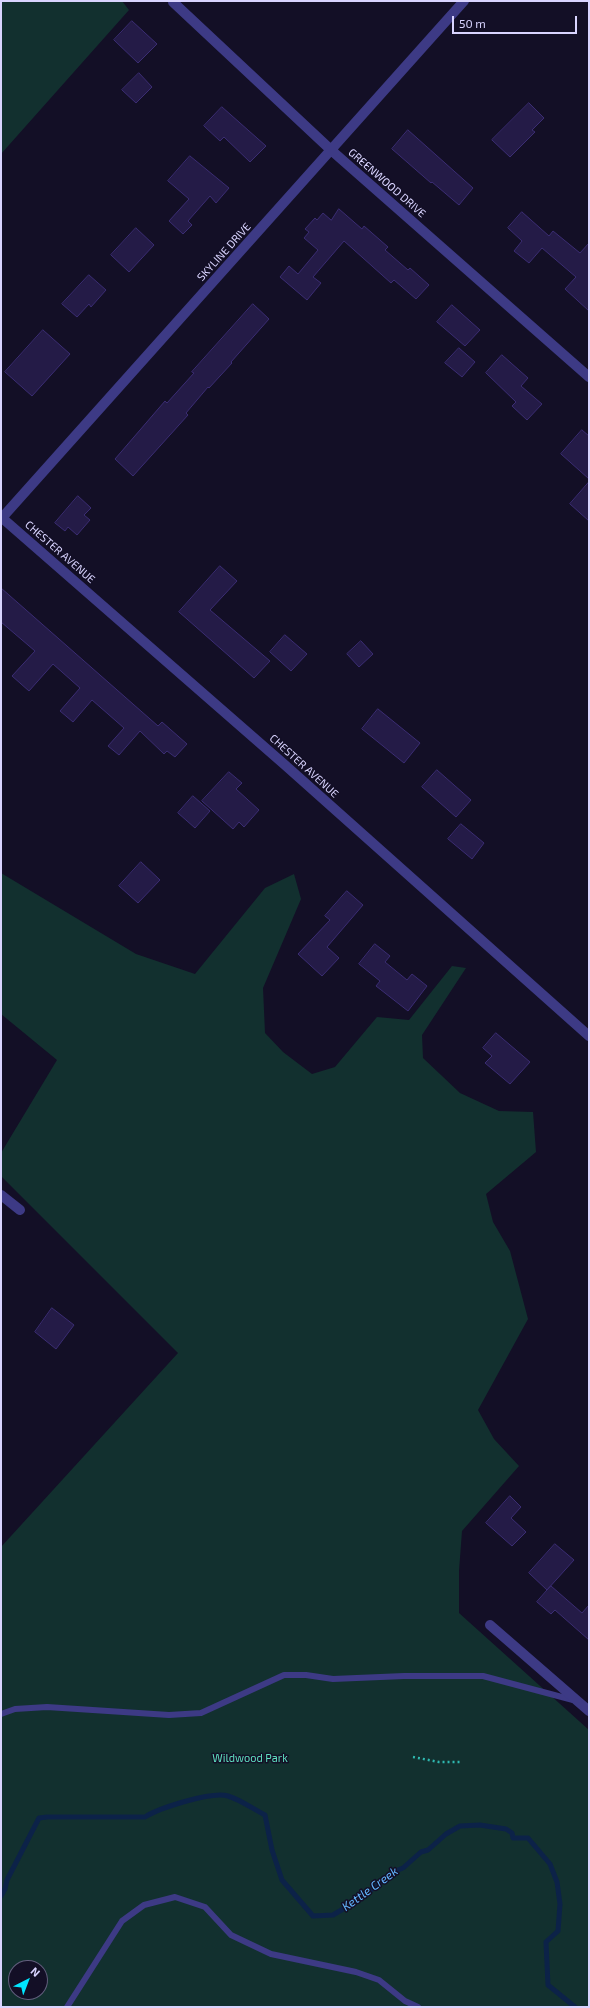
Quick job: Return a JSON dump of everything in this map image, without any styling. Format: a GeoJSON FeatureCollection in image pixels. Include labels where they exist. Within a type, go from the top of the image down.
{"type":"FeatureCollection","features":[{"type":"Feature","properties":{"kind":"street","name":"SKYLINE DRIVE"},"geometry":{"type":"LineString","coordinates":[[1,518],[464,1]]}},
{"type":"Feature","properties":{"kind":"street","name":"GREENWOOD DRIVE"},"geometry":{"type":"LineString","coordinates":[[173,2],[332,150],[589,377]]}},
{"type":"Feature","properties":{"kind":"street","name":"CHESTER AVENUE"},"geometry":{"type":"LineString","coordinates":[[1,518],[285,764],[589,1036]]}},
{"type":"Feature","properties":{"kind":"street"},"geometry":{"type":"LineString","coordinates":[[1,1195],[20,1210]]}},
{"type":"Feature","properties":{"kind":"street"},"geometry":{"type":"LineString","coordinates":[[490,1625],[589,1711]]}},
{"type":"Feature","properties":{"kind":"lane"},"geometry":{"type":"LineString","coordinates":[[1,1714],[15,1709],[47,1707],[169,1715],[201,1713],[284,1675],[306,1675],[332,1679],[404,1676],[483,1676],[577,1701]]}},
{"type":"Feature","properties":{"kind":"lane"},"geometry":{"type":"LineString","coordinates":[[67,2007],[122,1921],[144,1905],[175,1897],[205,1907],[231,1935],[271,1954],[356,1972],[379,1980],[405,2001],[418,2007]]}},
{"type":"Feature","properties":{"kind":"path"},"geometry":{"type":"LineString","coordinates":[[413,1758],[439,1762],[462,1762]]}},
{"type":"Feature","properties":{"kind":"green space"},"geometry":{"type":"Polygon","coordinates":[[[1,1],[122,1],[129,10],[1,154],[1,1]]]}},
{"type":"Feature","properties":{"kind":"green space","name":"Wildwood Park"},"geometry":{"type":"Polygon","coordinates":[[[1,873],[136,954],[195,974],[265,888],[294,874],[301,899],[263,988],[265,1033],[283,1052],[312,1074],[335,1067],[377,1017],[409,1020],[452,966],[466,968],[422,1035],[423,1058],[460,1093],[499,1111],[533,1112],[536,1152],[486,1194],[493,1222],[510,1251],[528,1319],[478,1410],[494,1439],[519,1466],[462,1531],[459,1571],[459,1613],[589,1730],[589,2007],[1,2007],[1,1547],[178,1353],[1,1176],[1,1153],[57,1060],[1,1014],[1,873]]]}},
{"type":"Feature","properties":{"kind":"building"},"geometry":{"type":"Polygon","coordinates":[[[132,21],[157,44],[138,63],[114,40],[132,21]]]}},
{"type":"Feature","properties":{"kind":"building"},"geometry":{"type":"Polygon","coordinates":[[[139,73],[152,87],[136,103],[122,90],[139,73]]]}},
{"type":"Feature","properties":{"kind":"building"},"geometry":{"type":"Polygon","coordinates":[[[529,103],[544,118],[532,130],[535,132],[510,157],[492,140],[529,103]]]}},
{"type":"Feature","properties":{"kind":"building"},"geometry":{"type":"Polygon","coordinates":[[[222,107],[266,146],[250,162],[224,137],[220,141],[204,126],[222,107]]]}},
{"type":"Feature","properties":{"kind":"building"},"geometry":{"type":"Polygon","coordinates":[[[408,130],[473,188],[459,205],[392,149],[408,130]]]}},
{"type":"Feature","properties":{"kind":"building"},"geometry":{"type":"Polygon","coordinates":[[[190,156],[229,188],[216,203],[210,196],[188,221],[192,225],[183,234],[169,221],[189,199],[168,181],[190,156]]]}},
{"type":"Feature","properties":{"kind":"building"},"geometry":{"type":"Polygon","coordinates":[[[339,209],[362,229],[364,226],[388,247],[385,250],[408,270],[410,268],[429,285],[416,299],[394,280],[391,283],[344,241],[313,277],[321,283],[307,300],[280,277],[289,266],[298,274],[318,250],[304,238],[309,232],[305,229],[315,218],[317,220],[323,213],[331,220],[339,209]]]}},
{"type":"Feature","properties":{"kind":"building"},"geometry":{"type":"Polygon","coordinates":[[[522,212],[549,236],[553,231],[580,253],[589,243],[589,311],[565,289],[576,277],[542,248],[529,263],[514,251],[522,241],[508,228],[522,212]]]}},
{"type":"Feature","properties":{"kind":"building"},"geometry":{"type":"Polygon","coordinates":[[[136,228],[154,245],[129,272],[111,255],[136,228]]]}},
{"type":"Feature","properties":{"kind":"building"},"geometry":{"type":"Polygon","coordinates":[[[89,275],[106,290],[91,307],[89,304],[77,317],[62,304],[89,275]]]}},
{"type":"Feature","properties":{"kind":"building"},"geometry":{"type":"Polygon","coordinates":[[[253,304],[269,319],[231,362],[232,363],[209,388],[208,387],[186,413],[188,415],[133,476],[115,459],[165,401],[167,403],[194,373],[192,372],[253,304]]]}},
{"type":"Feature","properties":{"kind":"building"},"geometry":{"type":"Polygon","coordinates":[[[452,305],[480,330],[465,346],[437,322],[452,305]]]}},
{"type":"Feature","properties":{"kind":"building"},"geometry":{"type":"Polygon","coordinates":[[[43,330],[70,354],[32,396],[5,372],[43,330]]]}},
{"type":"Feature","properties":{"kind":"building"},"geometry":{"type":"Polygon","coordinates":[[[459,348],[475,362],[462,377],[445,363],[459,348]]]}},
{"type":"Feature","properties":{"kind":"building"},"geometry":{"type":"Polygon","coordinates":[[[502,355],[528,378],[521,386],[542,404],[527,420],[512,406],[516,402],[486,373],[502,355]]]}},
{"type":"Feature","properties":{"kind":"building"},"geometry":{"type":"Polygon","coordinates":[[[582,430],[589,436],[589,479],[561,454],[582,430]]]}},
{"type":"Feature","properties":{"kind":"building"},"geometry":{"type":"Polygon","coordinates":[[[589,482],[589,521],[570,504],[589,482]]]}},
{"type":"Feature","properties":{"kind":"building"},"geometry":{"type":"Polygon","coordinates":[[[78,496],[91,508],[84,515],[90,520],[77,535],[68,527],[65,531],[55,523],[78,496]]]}},
{"type":"Feature","properties":{"kind":"building"},"geometry":{"type":"Polygon","coordinates":[[[220,566],[237,581],[210,610],[270,661],[254,678],[179,612],[220,566]]]}},
{"type":"Feature","properties":{"kind":"building"},"geometry":{"type":"Polygon","coordinates":[[[1,588],[158,726],[162,722],[187,744],[175,757],[167,751],[164,754],[140,731],[119,755],[108,746],[124,728],[92,700],[73,722],[60,711],[80,688],[53,664],[29,691],[12,676],[35,651],[1,622],[1,588]]]}},
{"type":"Feature","properties":{"kind":"building"},"geometry":{"type":"Polygon","coordinates":[[[285,635],[307,654],[291,671],[270,652],[285,635]]]}},
{"type":"Feature","properties":{"kind":"building"},"geometry":{"type":"Polygon","coordinates":[[[361,641],[373,654],[359,667],[347,654],[361,641]]]}},
{"type":"Feature","properties":{"kind":"building"},"geometry":{"type":"Polygon","coordinates":[[[378,709],[420,743],[404,763],[362,729],[378,709]]]}},
{"type":"Feature","properties":{"kind":"building"},"geometry":{"type":"Polygon","coordinates":[[[437,770],[471,800],[456,817],[422,787],[437,770]]]}},
{"type":"Feature","properties":{"kind":"building"},"geometry":{"type":"Polygon","coordinates":[[[229,772],[242,783],[236,789],[259,810],[244,827],[239,822],[233,829],[202,801],[229,772]]]}},
{"type":"Feature","properties":{"kind":"building"},"geometry":{"type":"Polygon","coordinates":[[[193,796],[210,811],[195,828],[178,813],[193,796]]]}},
{"type":"Feature","properties":{"kind":"building"},"geometry":{"type":"Polygon","coordinates":[[[461,824],[484,843],[472,859],[448,839],[461,824]]]}},
{"type":"Feature","properties":{"kind":"building"},"geometry":{"type":"Polygon","coordinates":[[[141,862],[160,880],[138,903],[119,886],[141,862]]]}},
{"type":"Feature","properties":{"kind":"building"},"geometry":{"type":"Polygon","coordinates":[[[347,891],[363,905],[327,947],[339,958],[322,976],[298,954],[330,920],[325,916],[347,891]]]}},
{"type":"Feature","properties":{"kind":"building"},"geometry":{"type":"Polygon","coordinates":[[[375,944],[390,956],[385,962],[407,980],[412,974],[427,986],[408,1011],[376,986],[380,981],[359,964],[375,944]]]}},
{"type":"Feature","properties":{"kind":"building"},"geometry":{"type":"Polygon","coordinates":[[[496,1033],[530,1062],[510,1084],[485,1063],[492,1056],[483,1048],[496,1033]]]}},
{"type":"Feature","properties":{"kind":"building"},"geometry":{"type":"Polygon","coordinates":[[[52,1308],[74,1325],[56,1349],[35,1332],[52,1308]]]}},
{"type":"Feature","properties":{"kind":"building"},"geometry":{"type":"Polygon","coordinates":[[[510,1496],[521,1507],[511,1518],[526,1532],[512,1546],[486,1523],[510,1496]]]}},
{"type":"Feature","properties":{"kind":"building"},"geometry":{"type":"Polygon","coordinates":[[[555,1544],[574,1560],[547,1590],[529,1573],[555,1544]]]}},
{"type":"Feature","properties":{"kind":"building"},"geometry":{"type":"Polygon","coordinates":[[[551,1586],[582,1613],[589,1605],[589,1640],[555,1610],[551,1614],[537,1602],[551,1586]]]}},
{"type":"Feature","properties":{"kind":"waterway","name":"Kettle Creek"},"geometry":{"type":"LineString","coordinates":[[1,1896],[5,1889],[7,1880],[39,1818],[145,1817],[162,1809],[186,1801],[210,1796],[228,1796],[265,1815],[272,1850],[282,1880],[313,1916],[333,1915],[360,1899],[393,1872],[403,1868],[421,1852],[428,1850],[446,1834],[460,1826],[480,1825],[506,1829],[512,1833],[513,1838],[528,1838],[550,1864],[557,1882],[560,1904],[558,1931],[546,1942],[548,1985],[575,2007]]}}]}
